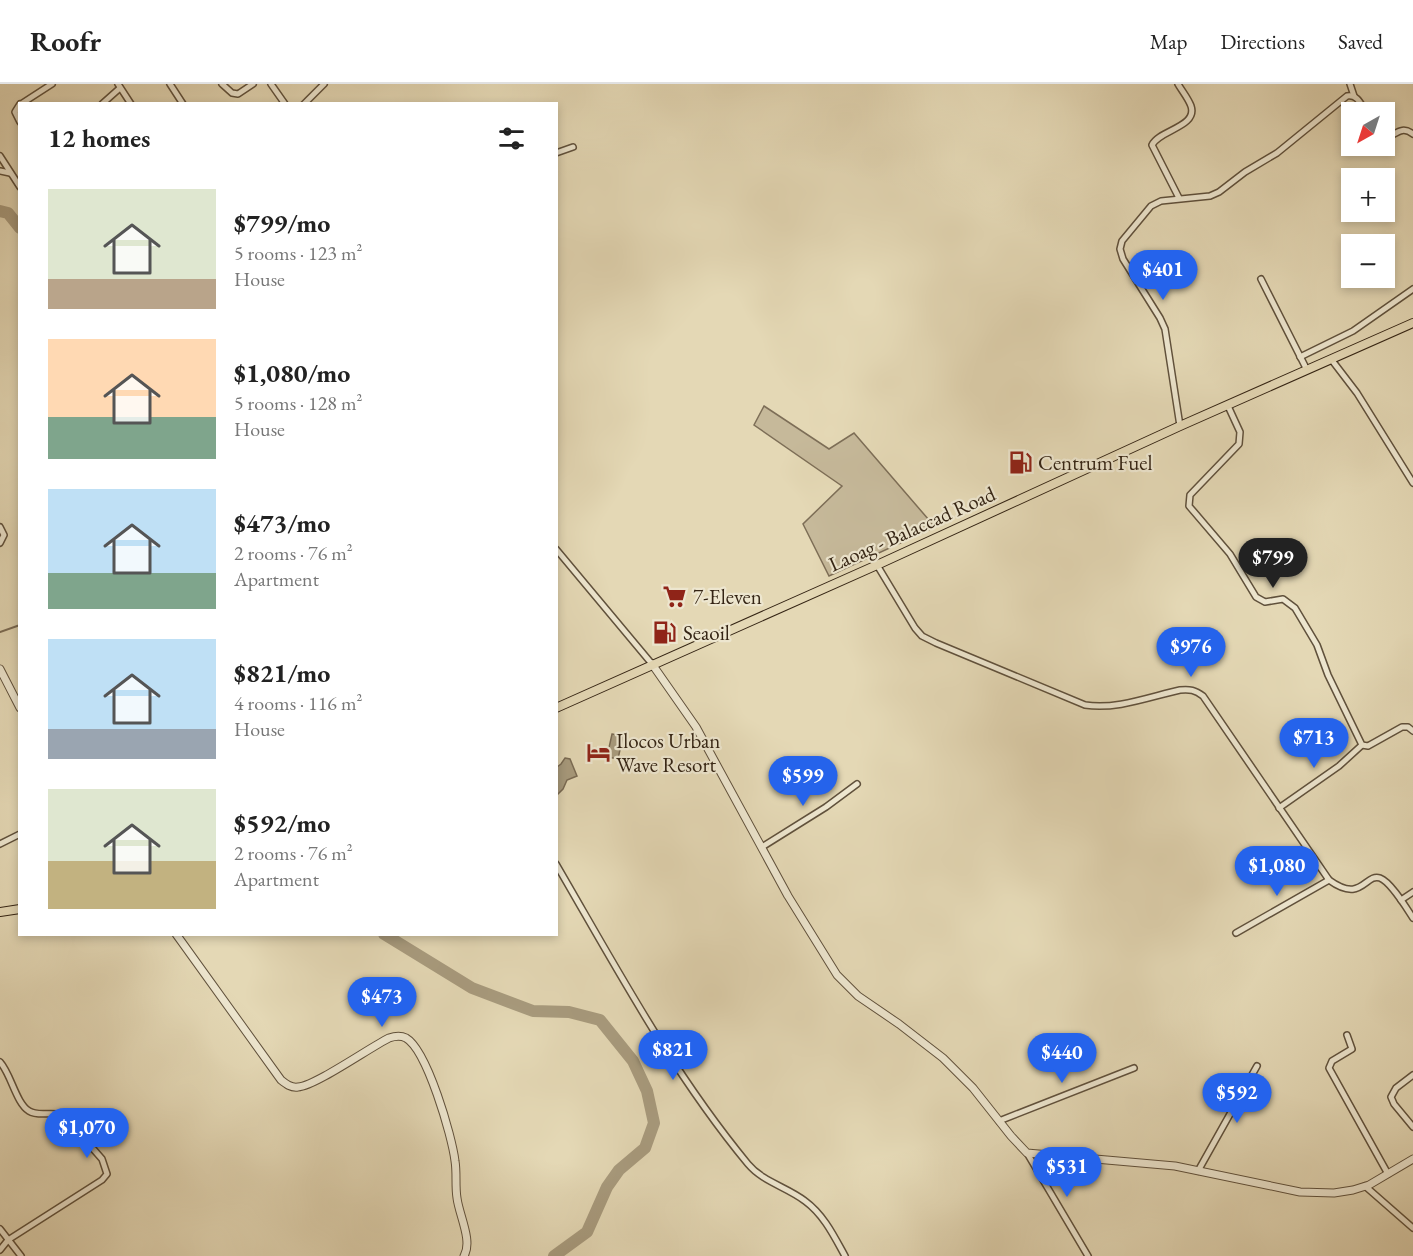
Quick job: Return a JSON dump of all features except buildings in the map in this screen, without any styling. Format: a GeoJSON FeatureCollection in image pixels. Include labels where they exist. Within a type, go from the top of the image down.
{"type":"FeatureCollection","features":[{"type":"Feature","properties":{"kind":"main road","name":"Laoag - Balaccad Road"},"geometry":{"type":"LineString","coordinates":[[558,707],[1413,323]]}},
{"type":"Feature","properties":{"kind":"main road"},"geometry":{"type":"LineString","coordinates":[[0,912],[18,909]]}},
{"type":"Feature","properties":{"kind":"street"},"geometry":{"type":"LineString","coordinates":[[23,102],[52,84]]}},
{"type":"Feature","properties":{"kind":"street"},"geometry":{"type":"LineString","coordinates":[[171,84],[182,102]]}},
{"type":"Feature","properties":{"kind":"street"},"geometry":{"type":"LineString","coordinates":[[222,84],[225,89],[238,94],[253,84]]}},
{"type":"Feature","properties":{"kind":"street"},"geometry":{"type":"LineString","coordinates":[[271,84],[284,102]]}},
{"type":"Feature","properties":{"kind":"street"},"geometry":{"type":"LineString","coordinates":[[306,102],[324,84]]}},
{"type":"Feature","properties":{"kind":"street"},"geometry":{"type":"LineString","coordinates":[[1178,84],[1190,104],[1191,113],[1185,122],[1155,140],[1152,145],[1179,198]]}},
{"type":"Feature","properties":{"kind":"street"},"geometry":{"type":"LineString","coordinates":[[1350,84],[1358,102]]}},
{"type":"Feature","properties":{"kind":"street"},"geometry":{"type":"LineString","coordinates":[[104,102],[119,86],[129,102]]}},
{"type":"Feature","properties":{"kind":"street"},"geometry":{"type":"LineString","coordinates":[[1180,426],[1165,329],[1123,260],[1120,249],[1126,234],[1151,206],[1161,201],[1218,192],[1277,153],[1343,98],[1354,96]]}},
{"type":"Feature","properties":{"kind":"street"},"geometry":{"type":"LineString","coordinates":[[1395,133],[1405,129],[1413,134]]}},
{"type":"Feature","properties":{"kind":"street"},"geometry":{"type":"LineString","coordinates":[[558,152],[573,147]]}},
{"type":"Feature","properties":{"kind":"street"},"geometry":{"type":"LineString","coordinates":[[0,156],[18,183]]}},
{"type":"Feature","properties":{"kind":"street"},"geometry":{"type":"LineString","coordinates":[[0,171],[10,172]]}},
{"type":"Feature","properties":{"kind":"street"},"geometry":{"type":"LineString","coordinates":[[1261,279],[1306,370]]}},
{"type":"Feature","properties":{"kind":"street"},"geometry":{"type":"LineString","coordinates":[[1300,357],[1353,331],[1413,290]]}},
{"type":"Feature","properties":{"kind":"street"},"geometry":{"type":"LineString","coordinates":[[1331,359],[1357,393],[1413,483]]}},
{"type":"Feature","properties":{"kind":"street"},"geometry":{"type":"LineString","coordinates":[[1228,406],[1240,432],[1239,444],[1190,495],[1189,506],[1230,554],[1256,597],[1265,602],[1283,599],[1294,608],[1317,645],[1328,675],[1362,745]]}},
{"type":"Feature","properties":{"kind":"street"},"geometry":{"type":"LineString","coordinates":[[0,527],[4,535],[0,543]]}},
{"type":"Feature","properties":{"kind":"street"},"geometry":{"type":"LineString","coordinates":[[558,551],[652,664],[696,727],[788,896],[837,975],[858,996],[943,1058],[973,1088],[1027,1153],[1088,1256]]}},
{"type":"Feature","properties":{"kind":"street"},"geometry":{"type":"LineString","coordinates":[[877,565],[922,636],[1085,705],[1111,706],[1180,690],[1197,691],[1203,696],[1329,880],[1344,889],[1351,890],[1379,878],[1401,900],[1413,918]]}},
{"type":"Feature","properties":{"kind":"street"},"geometry":{"type":"LineString","coordinates":[[0,669],[18,704]]}},
{"type":"Feature","properties":{"kind":"street"},"geometry":{"type":"LineString","coordinates":[[1362,745],[1368,746],[1402,727],[1413,731]]}},
{"type":"Feature","properties":{"kind":"street"},"geometry":{"type":"LineString","coordinates":[[1280,808],[1339,766],[1362,745]]}},
{"type":"Feature","properties":{"kind":"street"},"geometry":{"type":"LineString","coordinates":[[762,847],[826,807],[857,784]]}},
{"type":"Feature","properties":{"kind":"street"},"geometry":{"type":"LineString","coordinates":[[0,844],[18,835]]}},
{"type":"Feature","properties":{"kind":"street"},"geometry":{"type":"LineString","coordinates":[[558,867],[661,1045],[732,1143],[750,1167],[815,1208],[825,1220],[845,1256]]}},
{"type":"Feature","properties":{"kind":"street"},"geometry":{"type":"LineString","coordinates":[[1236,933],[1329,880]]}},
{"type":"Feature","properties":{"kind":"street"},"geometry":{"type":"LineString","coordinates":[[1401,900],[1413,892]]}},
{"type":"Feature","properties":{"kind":"street"},"geometry":{"type":"LineString","coordinates":[[177,936],[281,1080],[289,1086],[296,1088],[312,1082],[389,1038],[403,1036],[414,1045],[436,1092],[453,1150],[457,1198],[467,1242],[467,1251],[464,1256]]}},
{"type":"Feature","properties":{"kind":"street"},"geometry":{"type":"LineString","coordinates":[[1347,1035],[1352,1049],[1332,1061],[1329,1068],[1388,1174]]}},
{"type":"Feature","properties":{"kind":"street"},"geometry":{"type":"LineString","coordinates":[[0,1062],[27,1109],[35,1113],[59,1114],[66,1118],[102,1159],[107,1174],[102,1180],[8,1240],[0,1250]]}},
{"type":"Feature","properties":{"kind":"street"},"geometry":{"type":"LineString","coordinates":[[1198,1171],[1257,1065]]}},
{"type":"Feature","properties":{"kind":"street"},"geometry":{"type":"LineString","coordinates":[[999,1122],[1134,1068]]}},
{"type":"Feature","properties":{"kind":"street"},"geometry":{"type":"LineString","coordinates":[[1413,1075],[1396,1088],[1391,1096],[1394,1104],[1413,1127]]}},
{"type":"Feature","properties":{"kind":"street"},"geometry":{"type":"LineString","coordinates":[[1027,1153],[1175,1166],[1300,1192],[1334,1193],[1365,1186],[1413,1159]]}},
{"type":"Feature","properties":{"kind":"street"},"geometry":{"type":"LineString","coordinates":[[1365,1186],[1413,1227]]}},
{"type":"Feature","properties":{"kind":"street"},"geometry":{"type":"LineString","coordinates":[[0,1229],[21,1256]]}},
{"type":"Feature","properties":{"kind":"shaded area"},"geometry":{"type":"Polygon","coordinates":[[[764,406],[829,449],[854,433],[935,527],[829,576],[803,524],[842,486],[754,425],[764,406]]]}},
{"type":"Feature","properties":{"kind":"shaded area"},"geometry":{"type":"Polygon","coordinates":[[[612,734],[623,736],[618,759],[607,757],[612,734]]]}},
{"type":"Feature","properties":{"kind":"shaded area"},"geometry":{"type":"Polygon","coordinates":[[[565,758],[570,759],[577,776],[567,780],[558,794],[558,766],[565,758]]]}},
{"type":"Feature","properties":{"kind":"waterway"},"geometry":{"type":"LineString","coordinates":[[0,211],[8,213],[18,226]]}},
{"type":"Feature","properties":{"kind":"waterway"},"geometry":{"type":"LineString","coordinates":[[0,632],[18,626]]}},
{"type":"Feature","properties":{"kind":"waterway"},"geometry":{"type":"LineString","coordinates":[[387,936],[472,988],[533,1011],[569,1012],[600,1020],[633,1061],[647,1091],[654,1123],[645,1148],[619,1170],[607,1187],[587,1232],[554,1256]]}},
{"type":"Feature","properties":{"kind":"place","name":"Centrum Fuel"},"geometry":{"type":"Point","coordinates":[1020,463]}},
{"type":"Feature","properties":{"kind":"place","name":"7-Eleven"},"geometry":{"type":"Point","coordinates":[675,597]}},
{"type":"Feature","properties":{"kind":"place","name":"Seaoil"},"geometry":{"type":"Point","coordinates":[665,633]}},
{"type":"Feature","properties":{"kind":"place","name":"Ilocos Urban Wave Resort"},"geometry":{"type":"Point","coordinates":[598,753]}}]}
